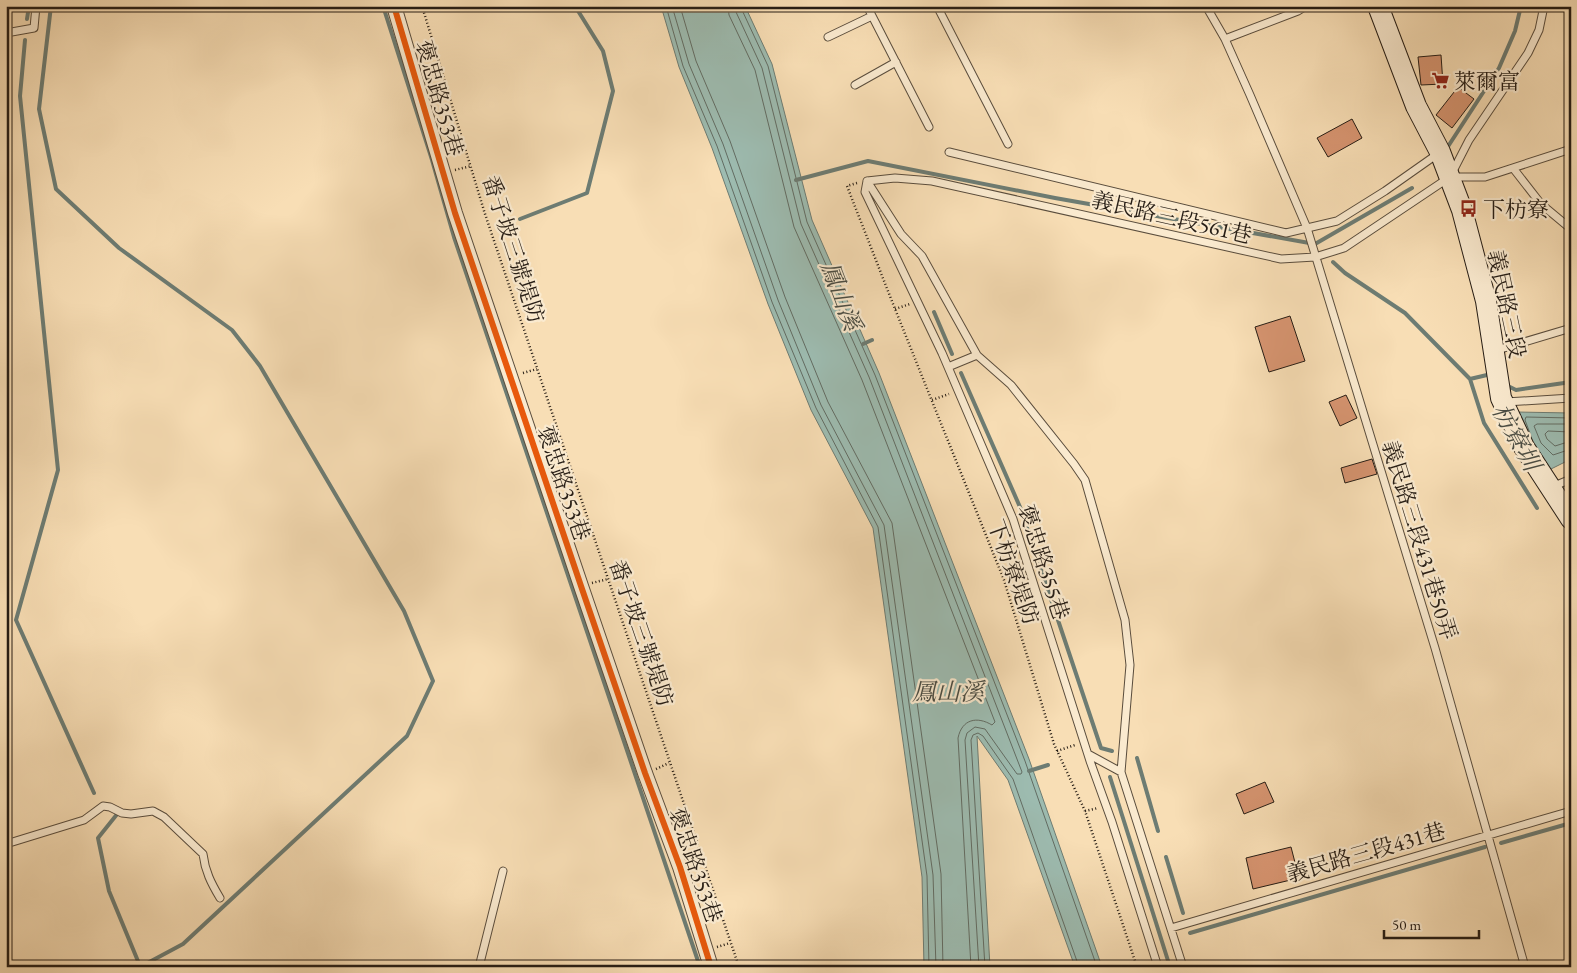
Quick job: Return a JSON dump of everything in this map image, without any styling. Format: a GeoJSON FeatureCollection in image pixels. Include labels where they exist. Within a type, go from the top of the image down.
{"type":"FeatureCollection","features":[{"type":"Feature","properties":{"kind":"main road","name":"義民路三段"},"geometry":{"type":"LineString","coordinates":[[1378,6],[1416,106],[1440,152],[1462,210],[1486,302],[1501,398],[1524,447],[1571,519]]}},
{"type":"Feature","properties":{"kind":"street","name":"褒忠路353巷"},"geometry":{"type":"LineString","coordinates":[[394,6],[458,222],[571,559],[645,773],[680,867],[711,967]]}},
{"type":"Feature","properties":{"kind":"lane"},"geometry":{"type":"LineString","coordinates":[[6,34],[34,28],[36,6]]}},
{"type":"Feature","properties":{"kind":"lane"},"geometry":{"type":"LineString","coordinates":[[867,6],[929,127]]}},
{"type":"Feature","properties":{"kind":"lane"},"geometry":{"type":"LineString","coordinates":[[937,6],[1008,144]]}},
{"type":"Feature","properties":{"kind":"lane","name":"義民路三段431巷50弄"},"geometry":{"type":"LineString","coordinates":[[1206,6],[1225,40],[1307,228],[1435,648],[1525,967]]}},
{"type":"Feature","properties":{"kind":"lane"},"geometry":{"type":"LineString","coordinates":[[1225,40],[1298,12],[1306,6]]}},
{"type":"Feature","properties":{"kind":"lane"},"geometry":{"type":"LineString","coordinates":[[1544,6],[1539,30],[1528,53],[1469,140],[1450,177],[1484,177],[1571,149]]}},
{"type":"Feature","properties":{"kind":"lane"},"geometry":{"type":"LineString","coordinates":[[828,37],[872,16]]}},
{"type":"Feature","properties":{"kind":"lane"},"geometry":{"type":"LineString","coordinates":[[854,85],[896,62]]}},
{"type":"Feature","properties":{"kind":"lane","name":"義民路三段561巷"},"geometry":{"type":"LineString","coordinates":[[949,152],[1286,233],[1337,221],[1385,191],[1440,152]]}},
{"type":"Feature","properties":{"kind":"lane"},"geometry":{"type":"LineString","coordinates":[[1513,168],[1541,204],[1571,229]]}},
{"type":"Feature","properties":{"kind":"lane","name":"義民路三段561巷"},"geometry":{"type":"LineString","coordinates":[[866,181],[895,178],[932,181],[1282,259],[1315,257],[1344,248],[1450,177]]}},
{"type":"Feature","properties":{"kind":"lane"},"geometry":{"type":"LineString","coordinates":[[866,181],[901,234],[922,256],[977,355],[1011,385],[1085,480],[1125,620],[1130,666],[1121,772],[1183,967]]}},
{"type":"Feature","properties":{"kind":"lane","name":"褒忠路355巷"},"geometry":{"type":"LineString","coordinates":[[866,181],[865,192],[948,367],[1013,519],[1158,967]]}},
{"type":"Feature","properties":{"kind":"lane"},"geometry":{"type":"LineString","coordinates":[[1494,351],[1571,328]]}},
{"type":"Feature","properties":{"kind":"lane"},"geometry":{"type":"LineString","coordinates":[[948,367],[977,355]]}},
{"type":"Feature","properties":{"kind":"lane"},"geometry":{"type":"LineString","coordinates":[[1503,402],[1571,398]]}},
{"type":"Feature","properties":{"kind":"lane"},"geometry":{"type":"LineString","coordinates":[[1551,487],[1571,479]]}},
{"type":"Feature","properties":{"kind":"lane"},"geometry":{"type":"LineString","coordinates":[[1088,754],[1121,772]]}},
{"type":"Feature","properties":{"kind":"lane"},"geometry":{"type":"LineString","coordinates":[[6,844],[84,820],[103,806],[122,813],[131,814],[153,811],[164,817],[203,854],[205,869],[220,898]]}},
{"type":"Feature","properties":{"kind":"lane","name":"義民路三段431巷"},"geometry":{"type":"LineString","coordinates":[[1171,928],[1571,811]]}},
{"type":"Feature","properties":{"kind":"lane"},"geometry":{"type":"LineString","coordinates":[[480,967],[503,871]]}},
{"type":"Feature","properties":{"kind":"path"},"geometry":{"type":"LineString","coordinates":[[895,309],[917,301]]}},
{"type":"Feature","properties":{"kind":"path"},"geometry":{"type":"LineString","coordinates":[[932,400],[959,392]]}},
{"type":"Feature","properties":{"kind":"path"},"geometry":{"type":"LineString","coordinates":[[1057,751],[1084,742]]}},
{"type":"Feature","properties":{"kind":"path"},"geometry":{"type":"LineString","coordinates":[[1085,810],[1106,806]]}},
{"type":"Feature","properties":{"kind":"water","name":"鳳山溪"},"geometry":{"type":"Polygon","coordinates":[[[661,6],[745,6],[772,64],[812,220],[879,373],[1029,759],[1102,967],[1075,967],[1008,780],[977,736],[990,967],[924,967],[922,877],[873,528],[811,410],[768,304],[712,148],[679,67],[661,6]]]}},
{"type":"Feature","properties":{"kind":"water"},"geometry":{"type":"Polygon","coordinates":[[[1516,412],[1571,413],[1571,459],[1551,469],[1531,449],[1516,412]]]}},
{"type":"Feature","properties":{"kind":"building"},"geometry":{"type":"Polygon","coordinates":[[[1441,55],[1443,84],[1421,85],[1418,57],[1441,55]]]}},
{"type":"Feature","properties":{"kind":"building"},"geometry":{"type":"Polygon","coordinates":[[[1458,87],[1474,99],[1452,128],[1436,115],[1458,87]]]}},
{"type":"Feature","properties":{"kind":"building"},"geometry":{"type":"Polygon","coordinates":[[[1352,119],[1362,138],[1328,157],[1317,138],[1352,119]]]}},
{"type":"Feature","properties":{"kind":"building"},"geometry":{"type":"Polygon","coordinates":[[[1290,316],[1305,361],[1269,372],[1255,327],[1290,316]]]}},
{"type":"Feature","properties":{"kind":"building"},"geometry":{"type":"Polygon","coordinates":[[[1346,395],[1357,418],[1340,426],[1329,402],[1346,395]]]}},
{"type":"Feature","properties":{"kind":"building"},"geometry":{"type":"Polygon","coordinates":[[[1372,459],[1377,474],[1345,483],[1341,468],[1372,459]]]}},
{"type":"Feature","properties":{"kind":"building"},"geometry":{"type":"Polygon","coordinates":[[[1265,782],[1274,802],[1244,814],[1236,794],[1265,782]]]}},
{"type":"Feature","properties":{"kind":"building"},"geometry":{"type":"Polygon","coordinates":[[[1291,847],[1299,878],[1253,889],[1246,858],[1291,847]]]}},
{"type":"Feature","properties":{"kind":"waterway"},"geometry":{"type":"LineString","coordinates":[[27,19],[29,6]]}},
{"type":"Feature","properties":{"kind":"waterway"},"geometry":{"type":"LineString","coordinates":[[51,6],[39,109],[56,189],[119,248],[232,330],[260,366],[404,611],[433,681],[407,736],[183,944],[140,967]]}},
{"type":"Feature","properties":{"kind":"waterway"},"geometry":{"type":"LineString","coordinates":[[383,6],[432,160],[454,237],[700,967]]}},
{"type":"Feature","properties":{"kind":"waterway"},"geometry":{"type":"LineString","coordinates":[[520,219],[587,193],[613,91],[603,51],[575,6]]}},
{"type":"Feature","properties":{"kind":"waterway"},"geometry":{"type":"LineString","coordinates":[[1447,148],[1499,68],[1515,31],[1521,6]]}},
{"type":"Feature","properties":{"kind":"waterway"},"geometry":{"type":"LineString","coordinates":[[25,40],[20,96],[58,470],[16,620],[94,793]]}},
{"type":"Feature","properties":{"kind":"waterway"},"geometry":{"type":"LineString","coordinates":[[796,180],[868,161],[1055,198],[1315,244],[1412,188]]}},
{"type":"Feature","properties":{"kind":"waterway"},"geometry":{"type":"LineString","coordinates":[[1333,262],[1345,273],[1405,313],[1470,379],[1487,375]]}},
{"type":"Feature","properties":{"kind":"waterway"},"geometry":{"type":"LineString","coordinates":[[934,312],[952,354]]}},
{"type":"Feature","properties":{"kind":"waterway"},"geometry":{"type":"LineString","coordinates":[[863,344],[872,340]]}},
{"type":"Feature","properties":{"kind":"waterway"},"geometry":{"type":"LineString","coordinates":[[961,373],[1020,507],[1101,748],[1112,751]]}},
{"type":"Feature","properties":{"kind":"waterway","name":"枋寮圳"},"geometry":{"type":"LineString","coordinates":[[1470,379],[1484,423],[1537,508]]}},
{"type":"Feature","properties":{"kind":"waterway"},"geometry":{"type":"LineString","coordinates":[[1510,387],[1516,390],[1571,382]]}},
{"type":"Feature","properties":{"kind":"waterway"},"geometry":{"type":"LineString","coordinates":[[1137,758],[1158,831]]}},
{"type":"Feature","properties":{"kind":"waterway"},"geometry":{"type":"LineString","coordinates":[[1029,771],[1048,765]]}},
{"type":"Feature","properties":{"kind":"waterway"},"geometry":{"type":"LineString","coordinates":[[1110,777],[1170,967]]}},
{"type":"Feature","properties":{"kind":"waterway"},"geometry":{"type":"LineString","coordinates":[[118,813],[98,838],[109,891],[140,966]]}},
{"type":"Feature","properties":{"kind":"waterway"},"geometry":{"type":"LineString","coordinates":[[1501,843],[1571,823]]}},
{"type":"Feature","properties":{"kind":"waterway"},"geometry":{"type":"LineString","coordinates":[[1190,933],[1485,847]]}},
{"type":"Feature","properties":{"kind":"waterway"},"geometry":{"type":"LineString","coordinates":[[1166,857],[1183,913]]}},
{"type":"Feature","properties":{"kind":"cycle path"},"geometry":{"type":"LineString","coordinates":[[394,6],[455,213],[645,773],[680,867],[711,967]]}},
{"type":"Feature","properties":{"kind":"place","name":"萊爾富"},"geometry":{"type":"Point","coordinates":[1440,81]}},
{"type":"Feature","properties":{"kind":"place","name":"下枋寮"},"geometry":{"type":"Point","coordinates":[1469,209]}}]}
